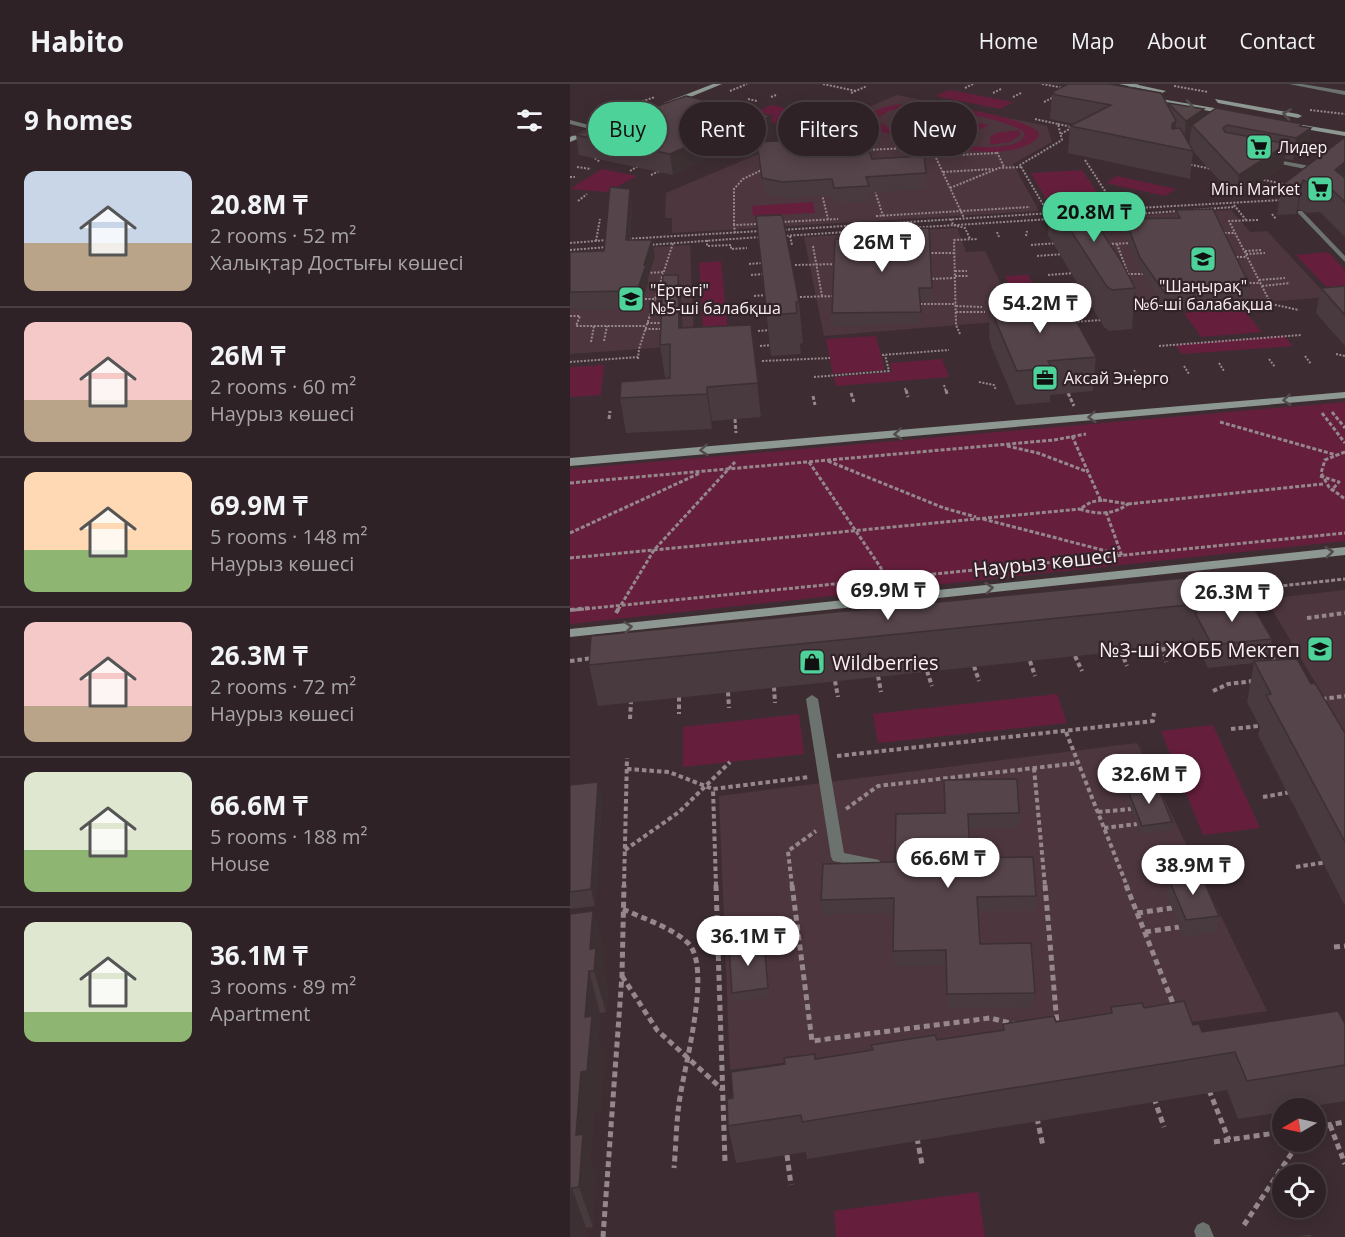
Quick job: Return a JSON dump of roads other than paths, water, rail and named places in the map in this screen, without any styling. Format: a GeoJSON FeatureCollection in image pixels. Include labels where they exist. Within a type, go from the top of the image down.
{"type":"FeatureCollection","features":[{"type":"Feature","properties":{"kind":"street"},"geometry":{"type":"LineString","coordinates":[[667,104],[719,84]]}},
{"type":"Feature","properties":{"kind":"street"},"geometry":{"type":"LineString","coordinates":[[1122,84],[1166,92]]}},
{"type":"Feature","properties":{"kind":"street"},"geometry":{"type":"LineString","coordinates":[[1110,92],[1242,115]]}},
{"type":"Feature","properties":{"kind":"street"},"geometry":{"type":"LineString","coordinates":[[1199,98],[1311,118]]}},
{"type":"Feature","properties":{"kind":"street"},"geometry":{"type":"LineString","coordinates":[[1275,121],[1345,134]]}},
{"type":"Feature","properties":{"kind":"street"},"geometry":{"type":"LineString","coordinates":[[570,140],[588,133]]}},
{"type":"Feature","properties":{"kind":"street"},"geometry":{"type":"LineString","coordinates":[[570,462],[1345,395]]}},
{"type":"Feature","properties":{"kind":"street","name":"Наурыз көшесі"},"geometry":{"type":"LineString","coordinates":[[570,633],[1345,551]]}},
{"type":"Feature","properties":{"kind":"lane"},"geometry":{"type":"LineString","coordinates":[[1292,84],[1345,93]]}},
{"type":"Feature","properties":{"kind":"lane"},"geometry":{"type":"LineString","coordinates":[[1121,93],[1134,85]]}},
{"type":"Feature","properties":{"kind":"lane"},"geometry":{"type":"LineString","coordinates":[[1223,119],[1231,113]]}},
{"type":"Feature","properties":{"kind":"lane"},"geometry":{"type":"LineString","coordinates":[[573,123],[588,127]]}},
{"type":"Feature","properties":{"kind":"lane"},"geometry":{"type":"LineString","coordinates":[[1258,158],[1315,169]]}},
{"type":"Feature","properties":{"kind":"lane"},"geometry":{"type":"LineString","coordinates":[[1300,212],[1345,260]]}},
{"type":"Feature","properties":{"kind":"lane"},"geometry":{"type":"LineString","coordinates":[[812,699],[838,857],[874,864]]}},
{"type":"Feature","properties":{"kind":"place","name":"Лидер"},"geometry":{"type":"Point","coordinates":[1259,147]}},
{"type":"Feature","properties":{"kind":"place","name":"Mini Market"},"geometry":{"type":"Point","coordinates":[1320,189]}},
{"type":"Feature","properties":{"kind":"place","name":"\"Шаңырақ\" №6-ші балабақша"},"geometry":{"type":"Point","coordinates":[1203,259]}},
{"type":"Feature","properties":{"kind":"place","name":"\"Ертегі\" №5-ші балабқша"},"geometry":{"type":"Point","coordinates":[631,299]}},
{"type":"Feature","properties":{"kind":"place","name":"Аксай Энерго"},"geometry":{"type":"Point","coordinates":[1045,378]}},
{"type":"Feature","properties":{"kind":"place","name":"№3-ші ЖОББ Мектеп"},"geometry":{"type":"Point","coordinates":[1320,649]}},
{"type":"Feature","properties":{"kind":"place","name":"Wildberries"},"geometry":{"type":"Point","coordinates":[812,662]}}]}
